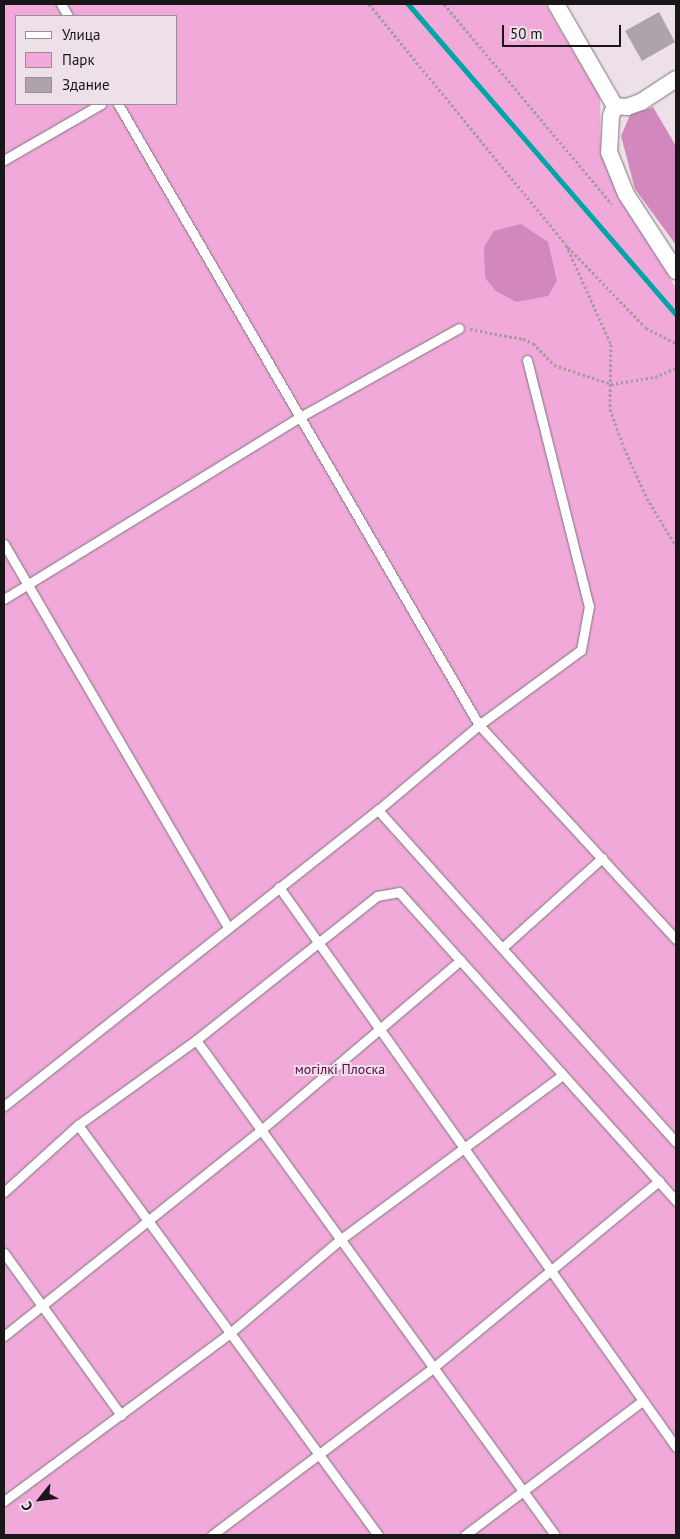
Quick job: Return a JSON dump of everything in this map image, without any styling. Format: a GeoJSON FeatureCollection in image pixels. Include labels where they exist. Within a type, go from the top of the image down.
{"type":"FeatureCollection","features":[{"type":"Feature","properties":{"kind":"street"},"geometry":{"type":"LineString","coordinates":[[556,4],[615,106]]}},
{"type":"Feature","properties":{"kind":"street"},"geometry":{"type":"LineString","coordinates":[[615,106],[628,108],[641,102],[676,79]]}},
{"type":"Feature","properties":{"kind":"street"},"geometry":{"type":"LineString","coordinates":[[615,106],[611,116],[610,152],[626,194],[676,271]]}},
{"type":"Feature","properties":{"kind":"lane"},"geometry":{"type":"LineString","coordinates":[[61,4],[67,15]]}},
{"type":"Feature","properties":{"kind":"lane"},"geometry":{"type":"LineString","coordinates":[[4,160],[99,105]]}},
{"type":"Feature","properties":{"kind":"lane"},"geometry":{"type":"LineString","coordinates":[[119,105],[479,725],[676,939]]}},
{"type":"Feature","properties":{"kind":"lane"},"geometry":{"type":"LineString","coordinates":[[4,599],[300,417],[459,328]]}},
{"type":"Feature","properties":{"kind":"lane"},"geometry":{"type":"LineString","coordinates":[[4,1106],[378,810],[479,725],[581,650],[589,606],[527,360]]}},
{"type":"Feature","properties":{"kind":"lane"},"geometry":{"type":"LineString","coordinates":[[4,544],[228,927]]}},
{"type":"Feature","properties":{"kind":"lane"},"geometry":{"type":"LineString","coordinates":[[378,810],[676,1142]]}},
{"type":"Feature","properties":{"kind":"lane"},"geometry":{"type":"LineString","coordinates":[[502,948],[602,858]]}},
{"type":"Feature","properties":{"kind":"lane"},"geometry":{"type":"LineString","coordinates":[[279,887],[676,1447]]}},
{"type":"Feature","properties":{"kind":"lane"},"geometry":{"type":"LineString","coordinates":[[4,1192],[78,1125],[196,1040],[320,945],[377,896],[399,892],[676,1201]]}},
{"type":"Feature","properties":{"kind":"lane"},"geometry":{"type":"LineString","coordinates":[[4,1336],[43,1308],[261,1130],[380,1031],[461,960]]}},
{"type":"Feature","properties":{"kind":"lane"},"geometry":{"type":"LineString","coordinates":[[196,1040],[555,1535]]}},
{"type":"Feature","properties":{"kind":"lane"},"geometry":{"type":"LineString","coordinates":[[4,1501],[230,1333],[341,1239],[466,1149],[563,1075]]}},
{"type":"Feature","properties":{"kind":"lane"},"geometry":{"type":"LineString","coordinates":[[78,1125],[321,1454],[378,1535]]}},
{"type":"Feature","properties":{"kind":"lane"},"geometry":{"type":"LineString","coordinates":[[212,1535],[434,1367],[659,1181]]}},
{"type":"Feature","properties":{"kind":"lane"},"geometry":{"type":"LineString","coordinates":[[4,1253],[120,1415]]}},
{"type":"Feature","properties":{"kind":"lane"},"geometry":{"type":"LineString","coordinates":[[465,1535],[642,1401]]}},
{"type":"Feature","properties":{"kind":"path"},"geometry":{"type":"LineString","coordinates":[[369,4],[566,245],[646,328],[676,343]]}},
{"type":"Feature","properties":{"kind":"path"},"geometry":{"type":"LineString","coordinates":[[444,4],[613,206]]}},
{"type":"Feature","properties":{"kind":"path"},"geometry":{"type":"LineString","coordinates":[[566,245],[611,344],[610,409],[624,448],[647,498],[676,546]]}},
{"type":"Feature","properties":{"kind":"path"},"geometry":{"type":"LineString","coordinates":[[611,384],[655,377],[676,368]]}},
{"type":"Feature","properties":{"kind":"green space","name":"могілкі Плоска"},"geometry":{"type":"Polygon","coordinates":[[[4,4],[545,4],[600,97],[601,153],[614,187],[676,288],[676,1535],[4,1535],[4,4]]]}},
{"type":"Feature","properties":{"kind":"shaded area"},"geometry":{"type":"Polygon","coordinates":[[[653,107],[676,146],[676,245],[635,189],[621,136],[630,115],[653,107]]]}},
{"type":"Feature","properties":{"kind":"shaded area"},"geometry":{"type":"Polygon","coordinates":[[[521,224],[548,242],[557,281],[548,296],[516,302],[496,291],[485,278],[484,247],[494,231],[521,224]]]}},
{"type":"Feature","properties":{"kind":"building"},"geometry":{"type":"Polygon","coordinates":[[[659,12],[675,42],[642,61],[625,31],[659,12]]]}},
{"type":"Feature","properties":{"kind":"waterway"},"geometry":{"type":"LineString","coordinates":[[408,4],[676,315]]}}]}
